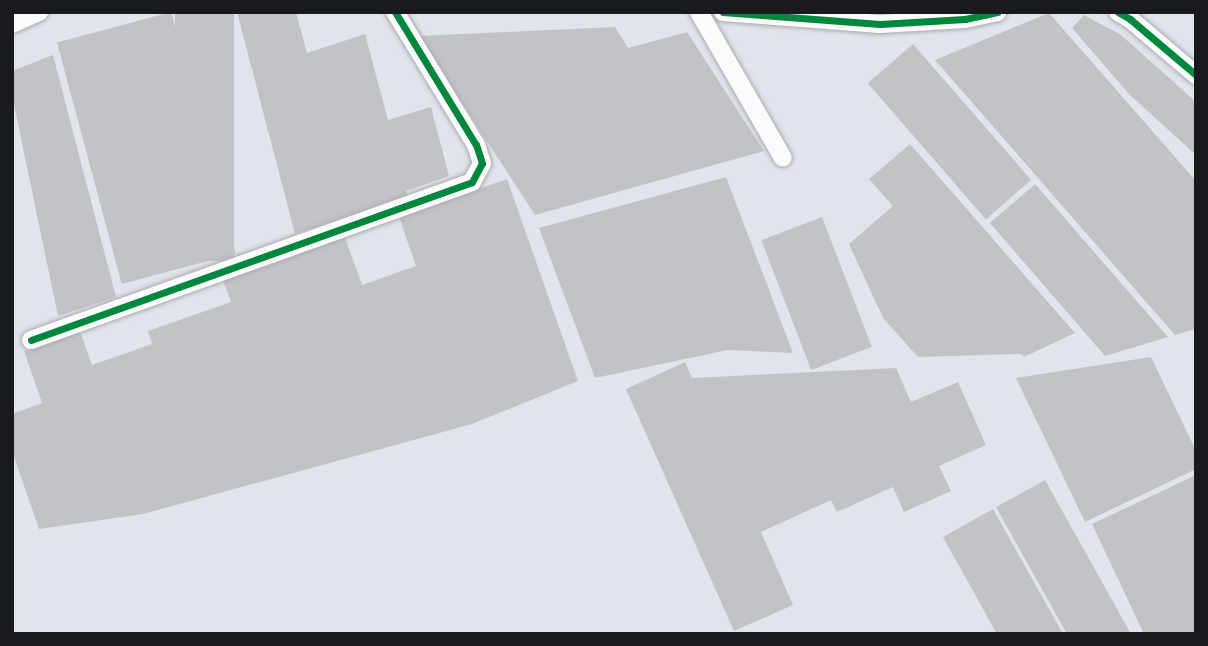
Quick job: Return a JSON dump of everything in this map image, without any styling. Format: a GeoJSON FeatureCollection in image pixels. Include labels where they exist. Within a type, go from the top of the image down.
{"type":"FeatureCollection","features":[{"type":"Feature","properties":{"kind":"street"},"geometry":{"type":"LineString","coordinates":[[12,24],[39,12]]}},
{"type":"Feature","properties":{"kind":"street"},"geometry":{"type":"LineString","coordinates":[[31,340],[472,182],[482,163],[476,145],[396,12]]}},
{"type":"Feature","properties":{"kind":"street"},"geometry":{"type":"LineString","coordinates":[[699,12],[783,158]]}},
{"type":"Feature","properties":{"kind":"street"},"geometry":{"type":"LineString","coordinates":[[723,12],[880,24],[909,17],[965,19],[997,12]]}},
{"type":"Feature","properties":{"kind":"street"},"geometry":{"type":"LineString","coordinates":[[1118,12],[1196,75]]}},
{"type":"Feature","properties":{"kind":"building"},"geometry":{"type":"Polygon","coordinates":[[[171,12],[236,253],[122,284],[57,43],[171,12]]]}},
{"type":"Feature","properties":{"kind":"building"},"geometry":{"type":"Polygon","coordinates":[[[175,12],[234,12],[234,261],[175,261],[175,12]]]}},
{"type":"Feature","properties":{"kind":"building"},"geometry":{"type":"Polygon","coordinates":[[[237,12],[296,12],[307,53],[365,34],[388,120],[431,107],[449,176],[406,191],[408,196],[295,234],[237,12]]]}},
{"type":"Feature","properties":{"kind":"building"},"geometry":{"type":"Polygon","coordinates":[[[1049,13],[1196,181],[1196,329],[1175,335],[935,60],[1049,13]]]}},
{"type":"Feature","properties":{"kind":"building"},"geometry":{"type":"Polygon","coordinates":[[[1084,15],[1121,35],[1196,102],[1196,155],[1130,95],[1072,28],[1084,15]]]}},
{"type":"Feature","properties":{"kind":"building"},"geometry":{"type":"Polygon","coordinates":[[[615,27],[628,48],[687,32],[764,151],[535,215],[419,36],[615,27]]]}},
{"type":"Feature","properties":{"kind":"building"},"geometry":{"type":"Polygon","coordinates":[[[913,44],[1031,180],[986,219],[868,83],[913,44]]]}},
{"type":"Feature","properties":{"kind":"building"},"geometry":{"type":"Polygon","coordinates":[[[53,55],[116,297],[58,316],[12,95],[12,71],[53,55]]]}},
{"type":"Feature","properties":{"kind":"building"},"geometry":{"type":"Polygon","coordinates":[[[910,144],[1075,333],[1024,357],[1021,354],[918,357],[883,318],[849,244],[893,206],[869,179],[910,144]]]}},
{"type":"Feature","properties":{"kind":"building"},"geometry":{"type":"Polygon","coordinates":[[[726,177],[793,353],[728,350],[595,378],[539,228],[726,177]]]}},
{"type":"Feature","properties":{"kind":"building"},"geometry":{"type":"Polygon","coordinates":[[[507,179],[578,381],[472,424],[143,514],[39,529],[12,451],[12,414],[42,403],[24,351],[80,331],[92,365],[152,344],[148,331],[231,302],[223,280],[345,238],[362,285],[416,266],[399,217],[507,179]]]}},
{"type":"Feature","properties":{"kind":"building"},"geometry":{"type":"Polygon","coordinates":[[[1035,184],[1168,337],[1105,356],[990,223],[1035,184]]]}},
{"type":"Feature","properties":{"kind":"building"},"geometry":{"type":"Polygon","coordinates":[[[822,217],[872,347],[811,370],[761,240],[822,217]]]}},
{"type":"Feature","properties":{"kind":"building"},"geometry":{"type":"Polygon","coordinates":[[[1151,357],[1196,451],[1196,469],[1085,522],[1016,378],[1151,357]]]}},
{"type":"Feature","properties":{"kind":"building"},"geometry":{"type":"Polygon","coordinates":[[[685,362],[692,378],[896,368],[911,402],[958,382],[986,445],[939,466],[951,491],[904,512],[893,487],[837,512],[831,500],[761,532],[793,605],[734,631],[626,389],[685,362]]]}},
{"type":"Feature","properties":{"kind":"building"},"geometry":{"type":"Polygon","coordinates":[[[1196,475],[1196,634],[1144,634],[1092,524],[1196,475]]]}},
{"type":"Feature","properties":{"kind":"building"},"geometry":{"type":"Polygon","coordinates":[[[1045,480],[1131,634],[1067,634],[996,507],[1045,480]]]}},
{"type":"Feature","properties":{"kind":"building"},"geometry":{"type":"Polygon","coordinates":[[[993,509],[1063,634],[997,634],[943,537],[993,509]]]}},
{"type":"Feature","properties":{"kind":"cycle path"},"geometry":{"type":"LineString","coordinates":[[31,340],[472,182],[482,163],[476,145],[395,12]]}},
{"type":"Feature","properties":{"kind":"cycle path"},"geometry":{"type":"LineString","coordinates":[[723,12],[880,24],[965,19],[997,12]]}},
{"type":"Feature","properties":{"kind":"cycle path"},"geometry":{"type":"LineString","coordinates":[[1118,12],[1196,75]]}}]}
